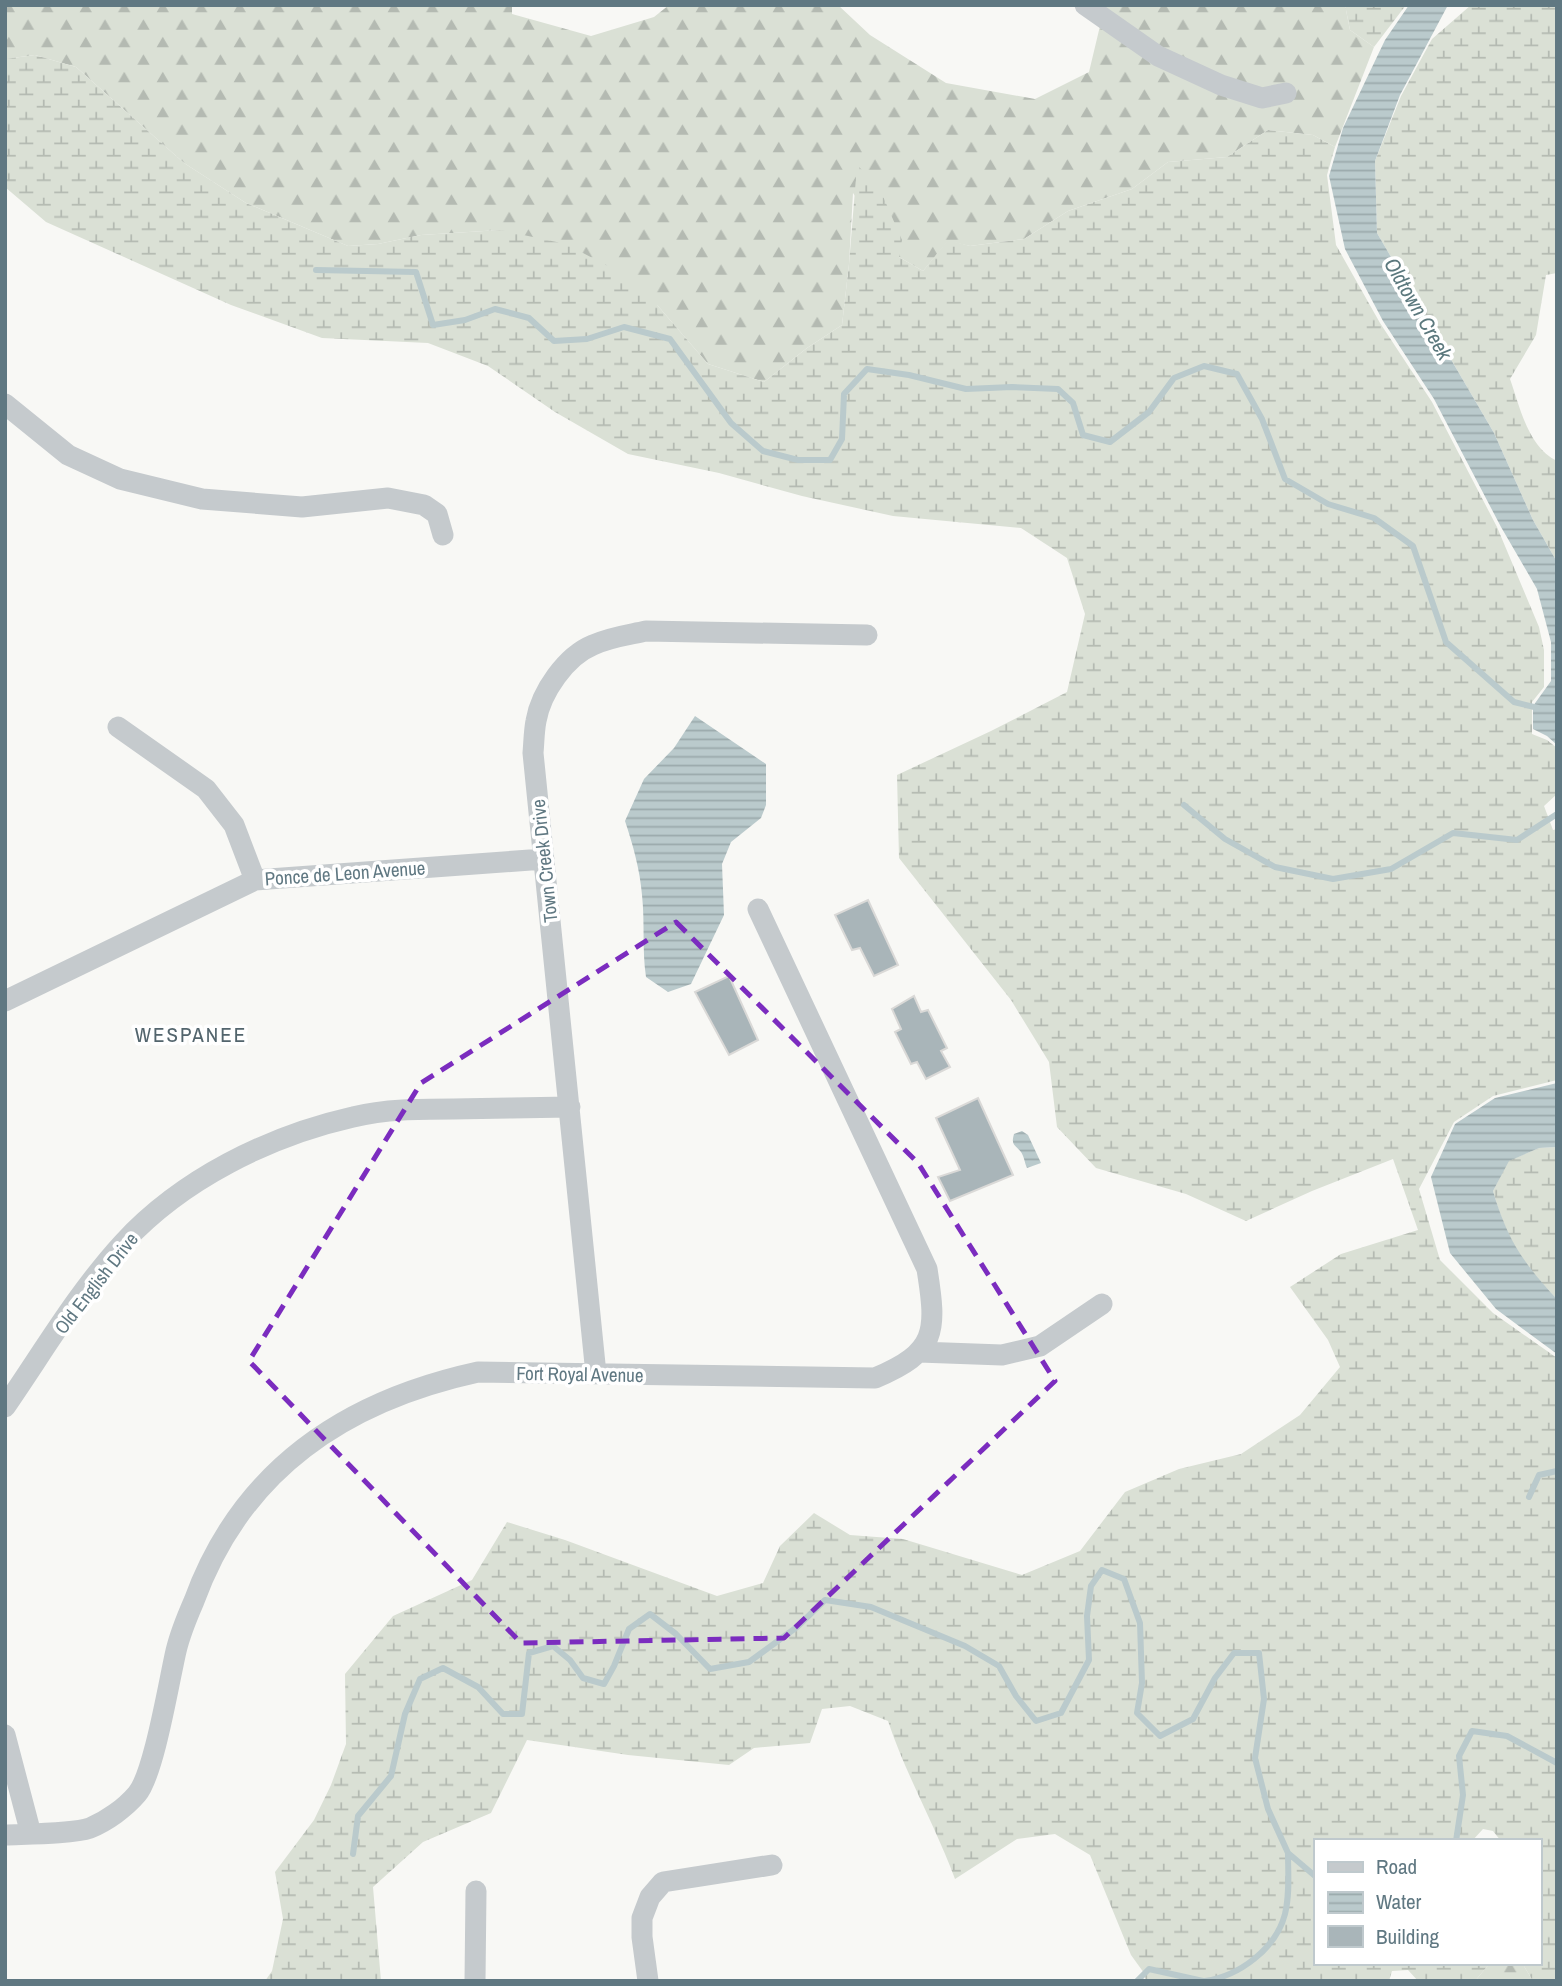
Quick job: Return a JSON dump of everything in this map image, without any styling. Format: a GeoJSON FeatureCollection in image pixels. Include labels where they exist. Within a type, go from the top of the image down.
{"type":"FeatureCollection","features":[{"type":"Feature","properties":{"kind":"street"},"geometry":{"type":"LineString","coordinates":[[1085,5],[1158,56],[1221,85],[1262,98],[1286,93]]}},
{"type":"Feature","properties":{"kind":"street"},"geometry":{"type":"LineString","coordinates":[[5,404],[68,455],[120,479],[202,499],[302,508],[388,498],[424,505],[437,514],[443,535]]}},
{"type":"Feature","properties":{"kind":"street","name":"Town Creek Drive"},"geometry":{"type":"LineString","coordinates":[[596,1374],[533,753],[536,718],[547,690],[568,663],[590,646],[613,638],[646,631],[867,635]]}},
{"type":"Feature","properties":{"kind":"street"},"geometry":{"type":"LineString","coordinates":[[118,727],[206,789],[234,825],[255,880]]}},
{"type":"Feature","properties":{"kind":"street","name":"Ponce de Leon Avenue"},"geometry":{"type":"LineString","coordinates":[[5,1001],[255,880],[544,859]]}},
{"type":"Feature","properties":{"kind":"street"},"geometry":{"type":"LineString","coordinates":[[758,909],[927,1269],[933,1307],[931,1334],[919,1352]]}},
{"type":"Feature","properties":{"kind":"street","name":"Old English Drive"},"geometry":{"type":"LineString","coordinates":[[5,1407],[86,1290],[123,1242],[173,1198],[228,1164],[285,1136],[354,1116],[406,1110],[570,1107]]}},
{"type":"Feature","properties":{"kind":"street"},"geometry":{"type":"LineString","coordinates":[[919,1352],[1002,1354],[1040,1346],[1101,1304]]}},
{"type":"Feature","properties":{"kind":"street","name":"Fort Royal Avenue"},"geometry":{"type":"LineString","coordinates":[[5,1835],[89,1829],[120,1811],[139,1791],[152,1758],[177,1645],[203,1576],[236,1517],[280,1466],[333,1426],[391,1397],[433,1382],[478,1372],[875,1378],[895,1370],[919,1352]]}},
{"type":"Feature","properties":{"kind":"street"},"geometry":{"type":"LineString","coordinates":[[5,1735],[31,1834]]}},
{"type":"Feature","properties":{"kind":"street"},"geometry":{"type":"LineString","coordinates":[[648,1981],[642,1918],[650,1896],[663,1882],[772,1865]]}},
{"type":"Feature","properties":{"kind":"street"},"geometry":{"type":"LineString","coordinates":[[475,1981],[476,1891]]}},
{"type":"Feature","properties":{"kind":"highlighted area"},"geometry":{"type":"Polygon","coordinates":[[[676,922],[918,1163],[1055,1381],[784,1638],[521,1643],[249,1361],[421,1083],[676,922]]]}},
{"type":"Feature","properties":{"kind":"green space"},"geometry":{"type":"Polygon","coordinates":[[[5,5],[512,5],[512,14],[591,36],[654,17],[669,5],[838,5],[870,35],[946,83],[1035,99],[1089,72],[1105,5],[1345,5],[1350,30],[1374,47],[1335,147],[1313,135],[1268,130],[1227,157],[1168,162],[1132,189],[1068,211],[1024,239],[970,246],[948,241],[923,271],[899,257],[853,193],[842,325],[764,382],[708,364],[658,306],[500,230],[421,235],[378,244],[348,246],[246,203],[184,163],[76,67],[35,55],[5,59],[5,5]]]}},
{"type":"Feature","properties":{"kind":"green space"},"geometry":{"type":"Polygon","coordinates":[[[1345,5],[1406,5],[1374,47],[1350,30],[1345,5]]]}},
{"type":"Feature","properties":{"kind":"green space"},"geometry":{"type":"Polygon","coordinates":[[[1471,5],[1557,5],[1557,273],[1546,275],[1536,335],[1510,379],[1532,436],[1547,455],[1557,461],[1557,562],[1533,520],[1494,433],[1377,233],[1375,161],[1401,96],[1432,39],[1471,5]]]}},
{"type":"Feature","properties":{"kind":"green space"},"geometry":{"type":"Polygon","coordinates":[[[35,55],[76,67],[184,163],[246,203],[348,246],[378,244],[421,235],[500,230],[566,244],[619,272],[658,306],[708,364],[764,382],[842,325],[857,165],[878,185],[902,240],[899,257],[923,271],[948,240],[970,246],[1024,239],[1068,211],[1132,189],[1168,162],[1227,157],[1268,130],[1313,135],[1335,147],[1327,175],[1336,245],[1380,323],[1432,402],[1497,527],[1539,627],[1544,650],[1544,687],[1532,702],[1532,734],[1557,748],[1557,794],[1544,806],[1553,830],[1557,829],[1557,1080],[1493,1096],[1454,1122],[1419,1189],[1440,1260],[1493,1313],[1557,1358],[1557,1981],[1533,1981],[1523,1965],[1541,1965],[1541,1839],[1499,1839],[1493,1831],[1483,1829],[1474,1839],[1314,1839],[1314,1965],[1488,1965],[1475,1981],[1418,1981],[1408,1970],[1392,1971],[1389,1981],[1146,1981],[1144,1973],[1131,1955],[1090,1855],[1055,1834],[1017,1839],[955,1879],[888,1721],[850,1706],[822,1709],[810,1743],[754,1748],[729,1765],[628,1755],[527,1740],[491,1813],[423,1842],[373,1887],[381,1981],[265,1981],[272,1971],[283,1919],[275,1872],[314,1820],[346,1744],[345,1674],[393,1616],[472,1580],[507,1522],[565,1540],[717,1596],[763,1583],[780,1546],[814,1513],[850,1535],[903,1539],[1022,1575],[1080,1551],[1125,1492],[1179,1469],[1241,1454],[1300,1415],[1340,1367],[1328,1340],[1290,1287],[1341,1254],[1418,1230],[1393,1159],[1246,1221],[1186,1194],[1096,1168],[1057,1127],[1049,1062],[1011,1000],[899,858],[897,775],[1067,692],[1085,614],[1067,558],[1021,528],[893,516],[802,496],[719,473],[628,454],[555,412],[488,366],[428,343],[322,338],[231,305],[46,222],[5,187],[5,59],[35,55]]]}},
{"type":"Feature","properties":{"kind":"green space"},"geometry":{"type":"Polygon","coordinates":[[[1557,1147],[1557,1299],[1517,1250],[1493,1191],[1508,1161],[1539,1148],[1557,1147]]]}},
{"type":"Feature","properties":{"kind":"green space"},"geometry":{"type":"Polygon","coordinates":[[[1488,1965],[1523,1965],[1533,1981],[1475,1981],[1488,1965]]]}},
{"type":"Feature","properties":{"kind":"water","name":"Oldtown Creek"},"geometry":{"type":"Polygon","coordinates":[[[1409,5],[1448,5],[1400,95],[1375,161],[1377,233],[1494,433],[1533,520],[1557,562],[1557,745],[1533,729],[1533,706],[1551,681],[1551,642],[1537,589],[1501,527],[1434,399],[1383,321],[1345,249],[1329,176],[1343,128],[1385,40],[1409,5]]]}},
{"type":"Feature","properties":{"kind":"water"},"geometry":{"type":"Polygon","coordinates":[[[695,716],[766,764],[766,805],[761,818],[731,842],[722,864],[724,915],[691,984],[668,992],[646,977],[641,886],[625,821],[644,779],[674,748],[695,716]]]}},
{"type":"Feature","properties":{"kind":"water"},"geometry":{"type":"Polygon","coordinates":[[[1557,1083],[1557,1147],[1539,1148],[1509,1161],[1493,1191],[1510,1237],[1535,1274],[1557,1299],[1557,1354],[1496,1309],[1450,1253],[1431,1177],[1455,1124],[1495,1098],[1557,1083]]]}},
{"type":"Feature","properties":{"kind":"water"},"geometry":{"type":"Polygon","coordinates":[[[1022,1131],[1028,1135],[1041,1163],[1027,1168],[1022,1154],[1013,1142],[1014,1134],[1022,1131]]]}},
{"type":"Feature","properties":{"kind":"building"},"geometry":{"type":"Polygon","coordinates":[[[868,900],[898,965],[874,976],[860,948],[852,950],[835,915],[868,900]]]}},
{"type":"Feature","properties":{"kind":"building"},"geometry":{"type":"Polygon","coordinates":[[[729,976],[758,1040],[729,1055],[695,992],[729,976]]]}},
{"type":"Feature","properties":{"kind":"building"},"geometry":{"type":"Polygon","coordinates":[[[914,996],[921,1012],[928,1010],[947,1048],[941,1051],[950,1067],[926,1079],[917,1062],[911,1064],[895,1032],[901,1029],[892,1009],[914,996]]]}},
{"type":"Feature","properties":{"kind":"building"},"geometry":{"type":"Polygon","coordinates":[[[978,1098],[1013,1175],[950,1201],[938,1177],[960,1170],[936,1118],[978,1098]]]}},
{"type":"Feature","properties":{"kind":"waterway"},"geometry":{"type":"LineString","coordinates":[[316,270],[416,272],[433,325],[465,320],[495,309],[529,318],[554,341],[587,339],[624,327],[670,339],[731,423],[763,451],[798,460],[830,460],[842,439],[844,394],[867,369],[909,375],[966,389],[1058,389],[1073,403],[1083,435],[1110,442],[1149,412],[1174,378],[1204,366],[1237,374],[1262,419],[1285,479],[1328,504],[1374,518],[1413,546],[1446,642],[1514,702],[1538,708]]}},
{"type":"Feature","properties":{"kind":"waterway"},"geometry":{"type":"LineString","coordinates":[[1184,805],[1225,839],[1275,867],[1333,879],[1391,869],[1453,833],[1517,840],[1557,814]]}},
{"type":"Feature","properties":{"kind":"waterway"},"geometry":{"type":"LineString","coordinates":[[1529,1497],[1539,1475],[1557,1471]]}},
{"type":"Feature","properties":{"kind":"waterway"},"geometry":{"type":"LineString","coordinates":[[353,1854],[358,1816],[391,1776],[405,1714],[420,1679],[443,1668],[478,1687],[503,1714],[522,1714],[529,1653],[553,1646],[570,1660],[583,1678],[604,1684],[629,1629],[650,1614],[676,1634],[710,1669],[749,1662],[797,1627],[825,1600],[871,1607],[965,1646],[999,1666],[1016,1696],[1036,1721],[1061,1713],[1089,1660],[1087,1616],[1091,1586],[1102,1570],[1124,1579],[1140,1623],[1142,1683],[1137,1713],[1160,1736],[1193,1719],[1215,1678],[1234,1653],[1259,1653],[1264,1699],[1255,1758],[1268,1809],[1288,1853],[1314,1875]]}},
{"type":"Feature","properties":{"kind":"waterway"},"geometry":{"type":"LineString","coordinates":[[1456,1839],[1463,1795],[1459,1756],[1472,1731],[1507,1736],[1557,1763]]}},
{"type":"Feature","properties":{"kind":"waterway"},"geometry":{"type":"LineString","coordinates":[[1205,1981],[1243,1967],[1273,1939],[1287,1906],[1288,1853]]}},
{"type":"Feature","properties":{"kind":"waterway"},"geometry":{"type":"LineString","coordinates":[[1137,1981],[1149,1969],[1203,1981]]}},
{"type":"Feature","properties":{"kind":"district","name":"WESPANEE"},"geometry":{"type":"Point","coordinates":[191,1035]}}]}
